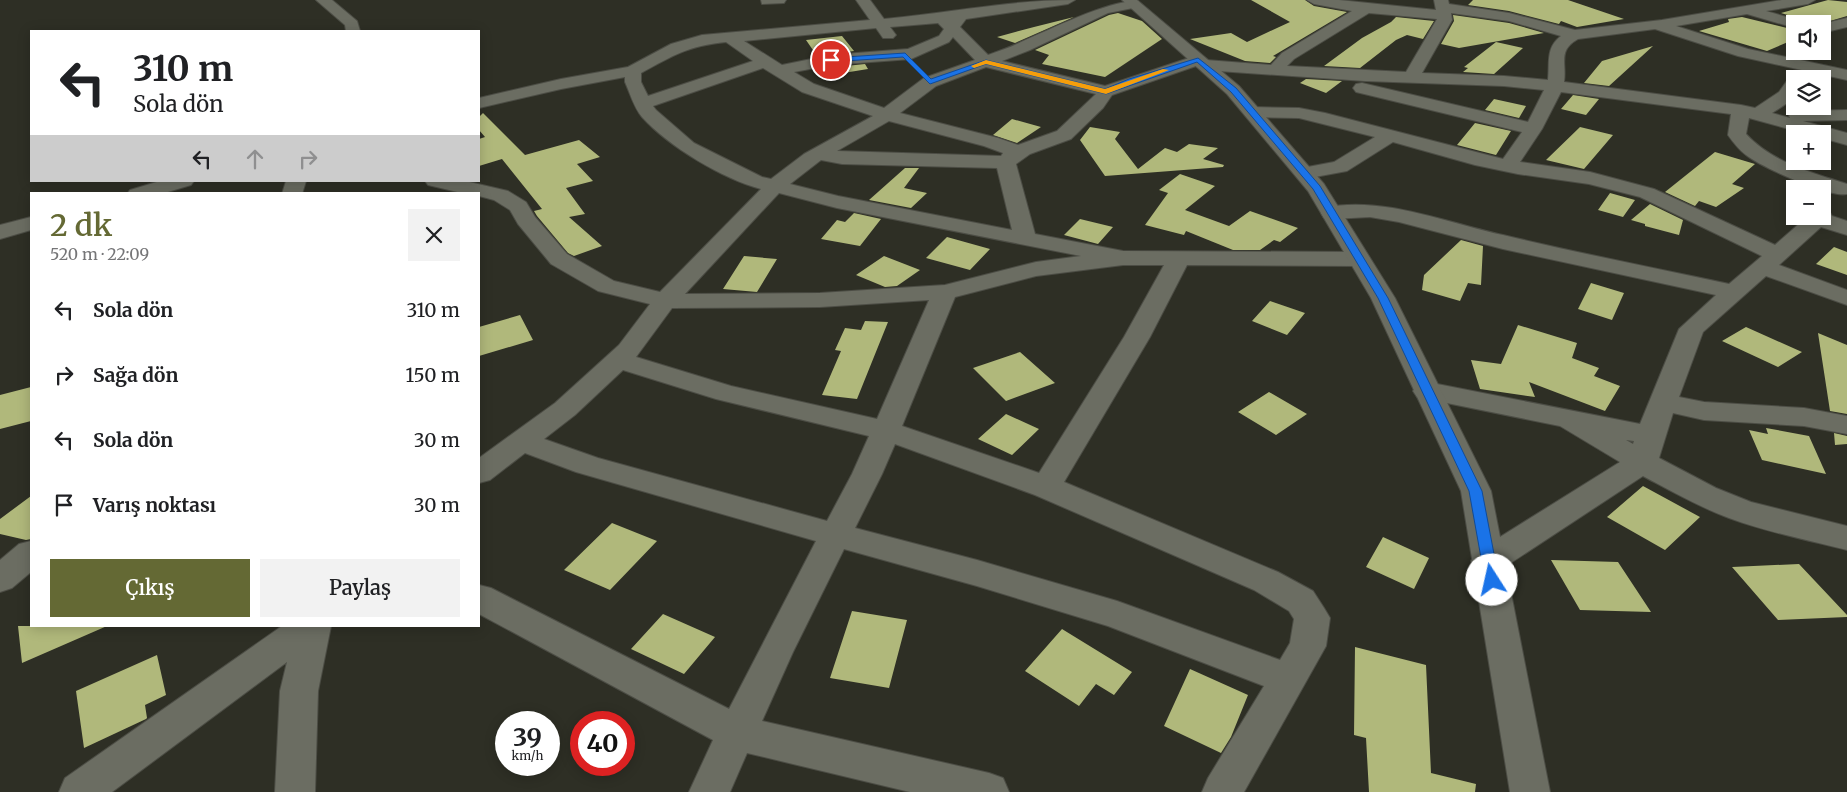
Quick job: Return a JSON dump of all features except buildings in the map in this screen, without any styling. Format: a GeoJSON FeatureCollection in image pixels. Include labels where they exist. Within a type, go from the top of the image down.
{"type":"FeatureCollection","features":[{"type":"Feature","properties":{"kind":"street"},"geometry":{"type":"LineString","coordinates":[[323,0],[352,24],[354,30]]}},
{"type":"Feature","properties":{"kind":"street"},"geometry":{"type":"LineString","coordinates":[[863,0],[878,24],[930,82]]}},
{"type":"Feature","properties":{"kind":"street"},"geometry":{"type":"LineString","coordinates":[[480,103],[561,84],[633,71],[677,47],[702,40],[878,24],[951,21],[1068,0]]}},
{"type":"Feature","properties":{"kind":"street"},"geometry":{"type":"LineString","coordinates":[[1314,0],[1365,9],[1442,8],[1495,15],[1559,29],[1574,35]]}},
{"type":"Feature","properties":{"kind":"street"},"geometry":{"type":"LineString","coordinates":[[1508,166],[1533,129],[1554,86],[1556,51],[1562,40],[1574,35],[1808,0]]}},
{"type":"Feature","properties":{"kind":"street"},"geometry":{"type":"LineString","coordinates":[[480,472],[565,409],[618,360],[628,350],[665,301],[774,186],[819,154],[888,114],[902,101],[930,82],[1024,47],[1104,9],[1131,2],[1234,90],[1317,188],[1383,298],[1476,491],[1530,792]]}},
{"type":"Feature","properties":{"kind":"street"},"geometry":{"type":"LineString","coordinates":[[1411,78],[1445,20],[1442,8]]}},
{"type":"Feature","properties":{"kind":"street"},"geometry":{"type":"LineString","coordinates":[[1277,69],[1280,62],[1288,56],[1365,9]]}},
{"type":"Feature","properties":{"kind":"street"},"geometry":{"type":"LineString","coordinates":[[1745,10],[1786,21]]}},
{"type":"Feature","properties":{"kind":"street"},"geometry":{"type":"LineString","coordinates":[[785,74],[788,68],[831,60],[911,54],[944,39],[951,21]]}},
{"type":"Feature","properties":{"kind":"street"},"geometry":{"type":"LineString","coordinates":[[951,21],[986,62],[1036,76],[1106,91]]}},
{"type":"Feature","properties":{"kind":"street"},"geometry":{"type":"LineString","coordinates":[[1831,26],[1847,22]]}},
{"type":"Feature","properties":{"kind":"street"},"geometry":{"type":"LineString","coordinates":[[1654,24],[1744,53],[1786,70]]}},
{"type":"Feature","properties":{"kind":"street"},"geometry":{"type":"LineString","coordinates":[[1831,31],[1847,34]]}},
{"type":"Feature","properties":{"kind":"street"},"geometry":{"type":"LineString","coordinates":[[728,37],[808,88],[888,114],[991,142],[1013,157],[1025,239]]}},
{"type":"Feature","properties":{"kind":"street"},"geometry":{"type":"LineString","coordinates":[[644,103],[765,62]]}},
{"type":"Feature","properties":{"kind":"street"},"geometry":{"type":"LineString","coordinates":[[819,154],[842,158],[1013,157],[1064,135],[1096,104],[1106,91],[1131,81],[1201,62],[1340,74],[1504,81],[1628,94],[1750,112],[1816,117],[1847,115]]}},
{"type":"Feature","properties":{"kind":"street"},"geometry":{"type":"LineString","coordinates":[[633,71],[634,82],[648,113],[687,147],[755,181],[837,202],[1123,258]]}},
{"type":"Feature","properties":{"kind":"street"},"geometry":{"type":"LineString","coordinates":[[1340,74],[1349,84],[1368,90],[1533,129]]}},
{"type":"Feature","properties":{"kind":"street"},"geometry":{"type":"LineString","coordinates":[[1831,75],[1847,75]]}},
{"type":"Feature","properties":{"kind":"street"},"geometry":{"type":"LineString","coordinates":[[1786,95],[1750,112],[1738,135],[1751,150],[1809,178],[1844,186],[1831,204]]}},
{"type":"Feature","properties":{"kind":"street"},"geometry":{"type":"LineString","coordinates":[[1252,112],[1316,116],[1508,166],[1590,178],[1647,192],[1770,261],[1847,298]]}},
{"type":"Feature","properties":{"kind":"street"},"geometry":{"type":"LineString","coordinates":[[1750,112],[1847,139]]}},
{"type":"Feature","properties":{"kind":"street"},"geometry":{"type":"LineString","coordinates":[[1304,173],[1340,167],[1390,136]]}},
{"type":"Feature","properties":{"kind":"street"},"geometry":{"type":"LineString","coordinates":[[144,192],[180,182]]}},
{"type":"Feature","properties":{"kind":"street"},"geometry":{"type":"LineString","coordinates":[[439,182],[501,196],[518,206],[526,219],[559,259],[606,286],[665,301],[820,300],[945,292],[1036,268],[1123,258],[1359,259]]}},
{"type":"Feature","properties":{"kind":"street"},"geometry":{"type":"LineString","coordinates":[[1332,213],[1370,211],[1400,216],[1503,242],[1733,292]]}},
{"type":"Feature","properties":{"kind":"street"},"geometry":{"type":"LineString","coordinates":[[1831,221],[1847,228]]}},
{"type":"Feature","properties":{"kind":"street"},"geometry":{"type":"LineString","coordinates":[[0,232],[30,223]]}},
{"type":"Feature","properties":{"kind":"street"},"geometry":{"type":"LineString","coordinates":[[1488,561],[1646,449],[1692,329],[1812,225]]}},
{"type":"Feature","properties":{"kind":"street"},"geometry":{"type":"LineString","coordinates":[[1046,487],[1138,337],[1179,258]]}},
{"type":"Feature","properties":{"kind":"street"},"geometry":{"type":"LineString","coordinates":[[709,792],[775,652],[867,474],[945,292]]}},
{"type":"Feature","properties":{"kind":"street"},"geometry":{"type":"LineString","coordinates":[[618,360],[726,393],[886,430],[1046,487],[1266,581],[1301,601],[1312,618],[1308,646],[1222,792]]}},
{"type":"Feature","properties":{"kind":"street"},"geometry":{"type":"LineString","coordinates":[[1427,391],[1570,420],[1646,449],[1725,504],[1775,521],[1847,538]]}},
{"type":"Feature","properties":{"kind":"street"},"geometry":{"type":"LineString","coordinates":[[1663,402],[1704,411],[1804,417],[1847,425]]}},
{"type":"Feature","properties":{"kind":"street"},"geometry":{"type":"LineString","coordinates":[[522,441],[587,465],[709,501],[836,534],[1117,615],[1288,679]]}},
{"type":"Feature","properties":{"kind":"street"},"geometry":{"type":"LineString","coordinates":[[0,578],[30,555]]}},
{"type":"Feature","properties":{"kind":"street"},"geometry":{"type":"LineString","coordinates":[[480,599],[737,733],[989,792]]}},
{"type":"Feature","properties":{"kind":"street"},"geometry":{"type":"LineString","coordinates":[[79,792],[310,627]]}},
{"type":"Feature","properties":{"kind":"street"},"geometry":{"type":"LineString","coordinates":[[295,792],[299,692],[311,627]]}},
{"type":"Feature","properties":{"kind":"slow traffic"},"geometry":{"type":"LineString","coordinates":[[974,66],[986,62],[1003,68],[1106,91],[1166,70]]}},
{"type":"Feature","properties":{"kind":"route"},"geometry":{"type":"LineString","coordinates":[[831,60],[905,55],[930,82],[986,62],[1003,68],[1106,91],[1198,60],[1234,90],[1317,188],[1383,298],[1476,491],[1492,580]]}}]}
